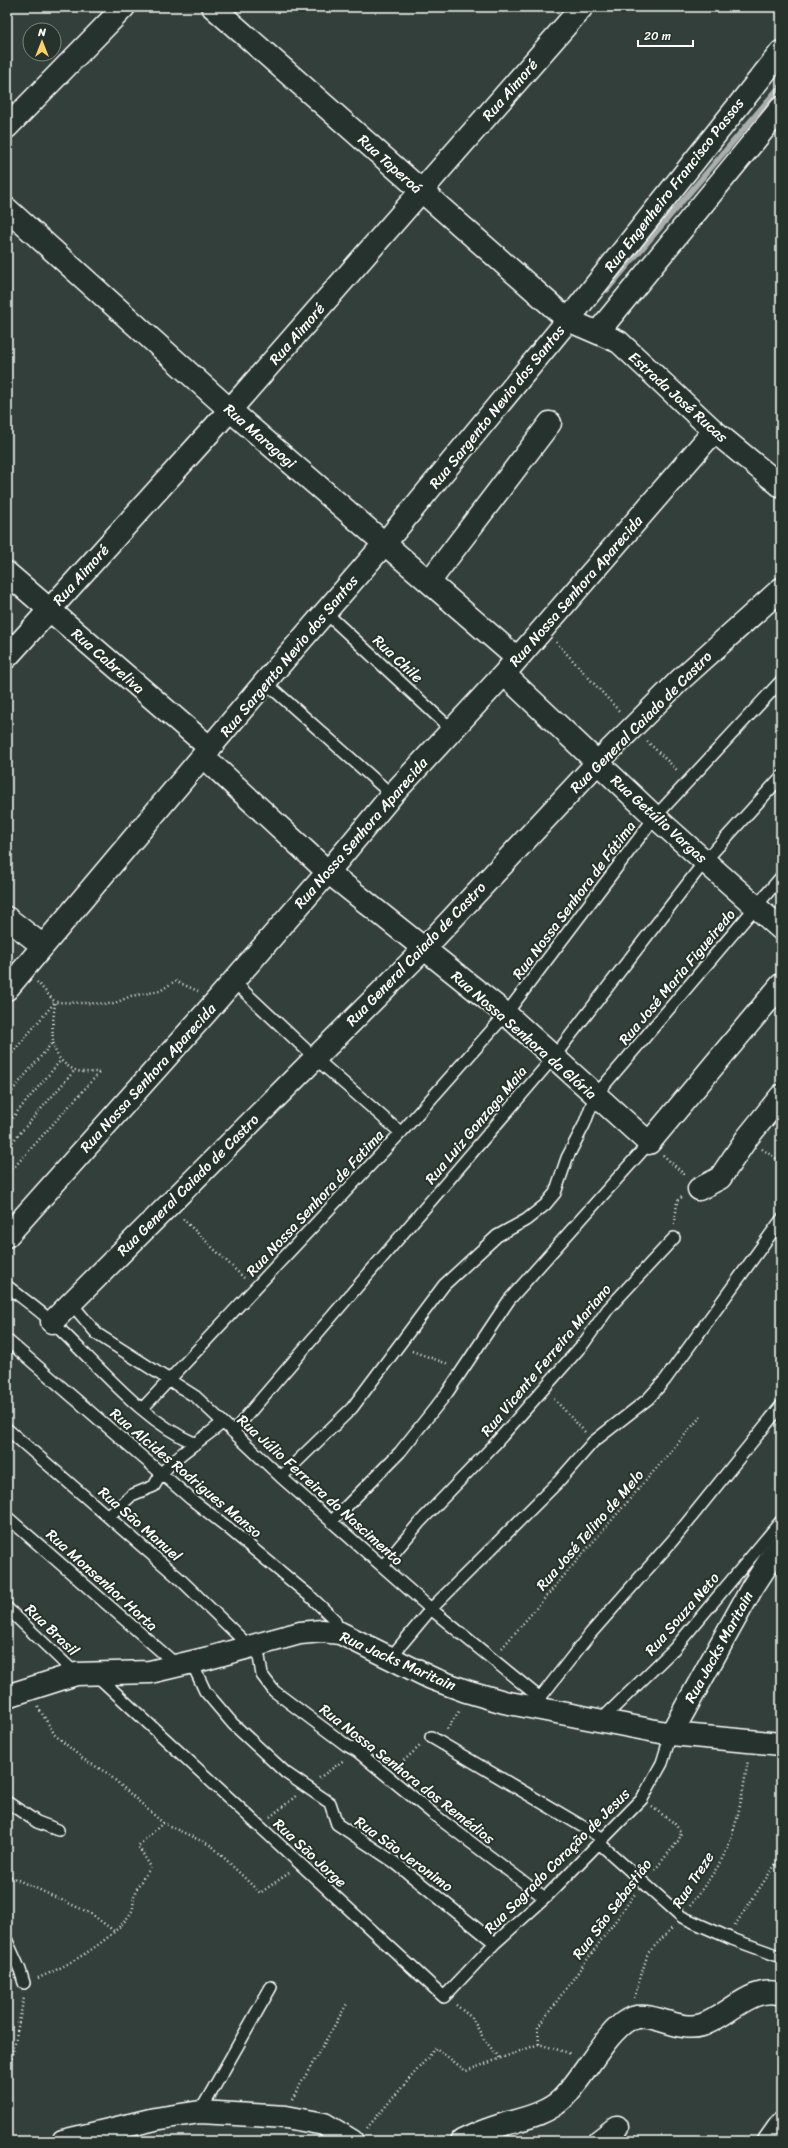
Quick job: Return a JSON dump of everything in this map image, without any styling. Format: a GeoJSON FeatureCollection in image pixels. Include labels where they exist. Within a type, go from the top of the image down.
{"type":"FeatureCollection","features":[{"type":"Feature","properties":{"kind":"street"},"geometry":{"type":"LineString","coordinates":[[7,127],[124,7]]}},
{"type":"Feature","properties":{"kind":"street","name":"Rua Taperoá"},"geometry":{"type":"LineString","coordinates":[[213,7],[421,192],[568,320]]}},
{"type":"Feature","properties":{"kind":"street","name":"Rua Aimoré"},"geometry":{"type":"LineString","coordinates":[[7,657],[230,410],[582,7]]}},
{"type":"Feature","properties":{"kind":"street","name":"Rua Engenheiro Francisco Passos"},"geometry":{"type":"LineString","coordinates":[[568,320],[781,52]]}},
{"type":"Feature","properties":{"kind":"street"},"geometry":{"type":"LineString","coordinates":[[598,332],[781,108]]}},
{"type":"Feature","properties":{"kind":"street","name":"Rua Maragogi"},"geometry":{"type":"LineString","coordinates":[[7,209],[230,410],[429,582],[511,666]]}},
{"type":"Feature","properties":{"kind":"street","name":"Estrada José Rucas"},"geometry":{"type":"LineString","coordinates":[[568,320],[619,342],[714,431],[781,486]]}},
{"type":"Feature","properties":{"kind":"street","name":"Rua Sargento Nevio dos Santos"},"geometry":{"type":"LineString","coordinates":[[7,989],[265,682],[385,543],[568,320]]}},
{"type":"Feature","properties":{"kind":"street"},"geometry":{"type":"LineString","coordinates":[[429,582],[550,423]]}},
{"type":"Feature","properties":{"kind":"street","name":"Rua Nossa Senhora Aparecida"},"geometry":{"type":"LineString","coordinates":[[7,1236],[234,981],[392,795],[451,729],[511,666],[714,431]]}},
{"type":"Feature","properties":{"kind":"street","name":"Rua Cabreliva"},"geometry":{"type":"LineString","coordinates":[[7,573],[206,752]]}},
{"type":"Feature","properties":{"kind":"street","name":"Rua General Caiado de Castro"},"geometry":{"type":"LineString","coordinates":[[52,1322],[424,949],[598,762],[680,680],[781,589]]}},
{"type":"Feature","properties":{"kind":"street","name":"Rua Getúlio Vargas"},"geometry":{"type":"LineString","coordinates":[[511,666],[598,762],[655,817],[781,929]]}},
{"type":"Feature","properties":{"kind":"street","name":"Rua Nossa Senhora da Glória"},"geometry":{"type":"LineString","coordinates":[[206,752],[328,872],[506,1014],[595,1096],[649,1143]]}},
{"type":"Feature","properties":{"kind":"street"},"geometry":{"type":"LineString","coordinates":[[7,918],[43,946]]}},
{"type":"Feature","properties":{"kind":"street"},"geometry":{"type":"LineString","coordinates":[[649,1143],[781,985]]}},
{"type":"Feature","properties":{"kind":"street"},"geometry":{"type":"LineString","coordinates":[[699,1188],[720,1178],[747,1138],[781,1096]]}},
{"type":"Feature","properties":{"kind":"street","name":"Rua Jacks Maritain"},"geometry":{"type":"LineString","coordinates":[[17,1692],[85,1674],[150,1672],[185,1665],[300,1633],[322,1631],[340,1633],[391,1657],[430,1678],[472,1693],[540,1703],[600,1722],[671,1734],[752,1588],[781,1546]]}},
{"type":"Feature","properties":{"kind":"street"},"geometry":{"type":"LineString","coordinates":[[671,1734],[781,1744]]}},
{"type":"Feature","properties":{"kind":"street"},"geometry":{"type":"LineString","coordinates":[[462,2141],[490,2129],[544,2110],[561,2100],[614,2032],[631,2018],[636,2016],[652,2018],[672,2024],[700,2026],[753,1997],[774,1992],[781,1994]]}},
{"type":"Feature","properties":{"kind":"street"},"geometry":{"type":"LineString","coordinates":[[64,2141],[155,2119],[200,2112],[282,2116],[324,2124],[359,2135]]}},
{"type":"Feature","properties":{"kind":"street"},"geometry":{"type":"LineString","coordinates":[[769,2141],[781,2124]]}},
{"type":"Feature","properties":{"kind":"street"},"geometry":{"type":"LineString","coordinates":[[599,2141],[617,2127]]}},
{"type":"Feature","properties":{"kind":"lane","name":"Rua Chile"},"geometry":{"type":"LineString","coordinates":[[325,612],[451,729]]}},
{"type":"Feature","properties":{"kind":"lane","name":"Rua Nossa Senhora de Fátima"},"geometry":{"type":"LineString","coordinates":[[506,1014],[655,817],[781,681]]}},
{"type":"Feature","properties":{"kind":"lane"},"geometry":{"type":"LineString","coordinates":[[265,682],[392,795]]}},
{"type":"Feature","properties":{"kind":"lane","name":"Rua Luiz Gonzaga Maia"},"geometry":{"type":"LineString","coordinates":[[233,1432],[553,1058],[705,861],[781,777]]}},
{"type":"Feature","properties":{"kind":"lane","name":"Rua José Maria Figueiredo"},"geometry":{"type":"LineString","coordinates":[[281,1477],[352,1408],[444,1285],[462,1266],[498,1236],[526,1220],[545,1205],[555,1193],[567,1158],[595,1096],[781,877]]}},
{"type":"Feature","properties":{"kind":"lane"},"geometry":{"type":"LineString","coordinates":[[234,981],[315,1058],[401,1133]]}},
{"type":"Feature","properties":{"kind":"lane","name":"Rua Nossa Senhora de Fatima"},"geometry":{"type":"LineString","coordinates":[[142,1409],[401,1133],[506,1014]]}},
{"type":"Feature","properties":{"kind":"lane"},"geometry":{"type":"LineString","coordinates":[[332,1521],[400,1452],[447,1393],[509,1300],[649,1143]]}},
{"type":"Feature","properties":{"kind":"lane"},"geometry":{"type":"LineString","coordinates":[[391,1657],[431,1609],[558,1482],[593,1442],[648,1399],[665,1380],[781,1220]]}},
{"type":"Feature","properties":{"kind":"lane","name":"Rua Vicente Ferreira Mariano"},"geometry":{"type":"LineString","coordinates":[[383,1566],[419,1523],[494,1445],[584,1343],[608,1309],[674,1238]]}},
{"type":"Feature","properties":{"kind":"lane"},"geometry":{"type":"LineString","coordinates":[[7,1286],[52,1322],[110,1381],[142,1409],[184,1438],[196,1444]]}},
{"type":"Feature","properties":{"kind":"lane","name":"Rua Júlio Ferreira do Nascimento"},"geometry":{"type":"LineString","coordinates":[[71,1303],[97,1334],[170,1379],[196,1397],[281,1477],[431,1609],[493,1659],[540,1703]]}},
{"type":"Feature","properties":{"kind":"lane","name":"Rua Alcides Rodrigues Manso"},"geometry":{"type":"LineString","coordinates":[[7,1340],[160,1473],[311,1597],[334,1619],[340,1633]]}},
{"type":"Feature","properties":{"kind":"lane"},"geometry":{"type":"LineString","coordinates":[[540,1703],[590,1634],[673,1540],[781,1406]]}},
{"type":"Feature","properties":{"kind":"lane"},"geometry":{"type":"LineString","coordinates":[[109,1516],[132,1495],[154,1486],[160,1473],[176,1457],[196,1444],[222,1423]]}},
{"type":"Feature","properties":{"kind":"lane","name":"Rua São Manuel"},"geometry":{"type":"LineString","coordinates":[[7,1429],[109,1516],[253,1645]]}},
{"type":"Feature","properties":{"kind":"lane","name":"Rua Monsenhor Horta"},"geometry":{"type":"LineString","coordinates":[[7,1516],[185,1665]]}},
{"type":"Feature","properties":{"kind":"lane","name":"Rua Souza Neto"},"geometry":{"type":"LineString","coordinates":[[600,1722],[674,1649],[781,1521]]}},
{"type":"Feature","properties":{"kind":"lane","name":"Rua Brasil"},"geometry":{"type":"LineString","coordinates":[[7,1608],[85,1674]]}},
{"type":"Feature","properties":{"kind":"lane","name":"Rua Nossa Senhora dos Remédios"},"geometry":{"type":"LineString","coordinates":[[253,1645],[262,1675],[274,1692],[346,1745],[357,1751],[437,1817],[545,1898]]}},
{"type":"Feature","properties":{"kind":"lane","name":"Rua São Jeronimo"},"geometry":{"type":"LineString","coordinates":[[185,1665],[233,1724],[286,1773],[330,1803],[338,1824],[394,1862],[495,1943]]}},
{"type":"Feature","properties":{"kind":"lane","name":"Rua São Jorge"},"geometry":{"type":"LineString","coordinates":[[85,1674],[300,1864],[444,1997]]}},
{"type":"Feature","properties":{"kind":"lane","name":"Rua Sagrado Coração de Jesus"},"geometry":{"type":"LineString","coordinates":[[444,1997],[495,1943],[545,1898],[642,1800],[662,1763],[671,1734]]}},
{"type":"Feature","properties":{"kind":"lane"},"geometry":{"type":"LineString","coordinates":[[435,1739],[600,1841],[643,1884],[682,1918],[781,1957]]}},
{"type":"Feature","properties":{"kind":"lane"},"geometry":{"type":"LineString","coordinates":[[7,1802],[37,1822],[58,1830]]}},
{"type":"Feature","properties":{"kind":"lane"},"geometry":{"type":"LineString","coordinates":[[7,1941],[24,1983]]}},
{"type":"Feature","properties":{"kind":"lane"},"geometry":{"type":"LineString","coordinates":[[200,2112],[271,1987]]}},
{"type":"Feature","properties":{"kind":"path"},"geometry":{"type":"LineString","coordinates":[[544,628],[634,727],[688,781]]}},
{"type":"Feature","properties":{"kind":"path"},"geometry":{"type":"LineString","coordinates":[[24,969],[55,1002],[113,1004],[131,996],[160,991],[175,981],[195,989],[216,1001]]}},
{"type":"Feature","properties":{"kind":"path"},"geometry":{"type":"LineString","coordinates":[[7,1175],[99,1072],[75,1070],[61,1060],[52,1043],[55,1002]]}},
{"type":"Feature","properties":{"kind":"path"},"geometry":{"type":"LineString","coordinates":[[7,1059],[55,1002]]}},
{"type":"Feature","properties":{"kind":"path"},"geometry":{"type":"LineString","coordinates":[[7,1097],[52,1043]]}},
{"type":"Feature","properties":{"kind":"path"},"geometry":{"type":"LineString","coordinates":[[7,1124],[61,1060]]}},
{"type":"Feature","properties":{"kind":"path"},"geometry":{"type":"LineString","coordinates":[[7,1148],[75,1070]]}},
{"type":"Feature","properties":{"kind":"path"},"geometry":{"type":"LineString","coordinates":[[649,1143],[699,1188]]}},
{"type":"Feature","properties":{"kind":"path"},"geometry":{"type":"LineString","coordinates":[[674,1238],[677,1201],[690,1189],[699,1188]]}},
{"type":"Feature","properties":{"kind":"path"},"geometry":{"type":"LineString","coordinates":[[169,1204],[255,1289]]}},
{"type":"Feature","properties":{"kind":"path"},"geometry":{"type":"LineString","coordinates":[[398,1347],[463,1369]]}},
{"type":"Feature","properties":{"kind":"path"},"geometry":{"type":"LineString","coordinates":[[544,1388],[568,1412],[593,1442]]}},
{"type":"Feature","properties":{"kind":"path","name":"Rua José Telino de Melo"},"geometry":{"type":"LineString","coordinates":[[493,1659],[702,1415]]}},
{"type":"Feature","properties":{"kind":"path"},"geometry":{"type":"LineString","coordinates":[[17,1692],[55,1736],[83,1759],[107,1773],[164,1823],[212,1846],[260,1893],[300,1864]]}},
{"type":"Feature","properties":{"kind":"path"},"geometry":{"type":"LineString","coordinates":[[387,1775],[435,1739],[472,1693]]}},
{"type":"Feature","properties":{"kind":"path","name":"Rua Treze"},"geometry":{"type":"LineString","coordinates":[[631,2018],[632,2004],[648,1953],[682,1918],[718,1865],[732,1832],[741,1805],[750,1742]]}},
{"type":"Feature","properties":{"kind":"path","name":"Rua São Sebastiåo"},"geometry":{"type":"LineString","coordinates":[[539,2044],[538,2027],[643,1884],[679,1840],[681,1832],[674,1823],[642,1800]]}},
{"type":"Feature","properties":{"kind":"path"},"geometry":{"type":"LineString","coordinates":[[7,2082],[24,2003],[24,1983],[56,1971],[88,1951],[114,1931],[133,1910],[134,1894],[151,1866],[138,1846],[164,1823]]}},
{"type":"Feature","properties":{"kind":"path"},"geometry":{"type":"LineString","coordinates":[[727,1937],[781,1856]]}},
{"type":"Feature","properties":{"kind":"path"},"geometry":{"type":"LineString","coordinates":[[7,1875],[90,1913],[114,1931]]}},
{"type":"Feature","properties":{"kind":"path"},"geometry":{"type":"LineString","coordinates":[[444,1997],[472,2018],[485,2041],[500,2058]]}},
{"type":"Feature","properties":{"kind":"path"},"geometry":{"type":"LineString","coordinates":[[282,2116],[348,2002]]}},
{"type":"Feature","properties":{"kind":"path"},"geometry":{"type":"LineString","coordinates":[[359,2135],[436,2048],[466,2071],[539,2044],[593,2060]]}},
{"type":"Feature","properties":{"kind":"waterway"},"geometry":{"type":"LineString","coordinates":[[607,290],[781,85]]}}]}
